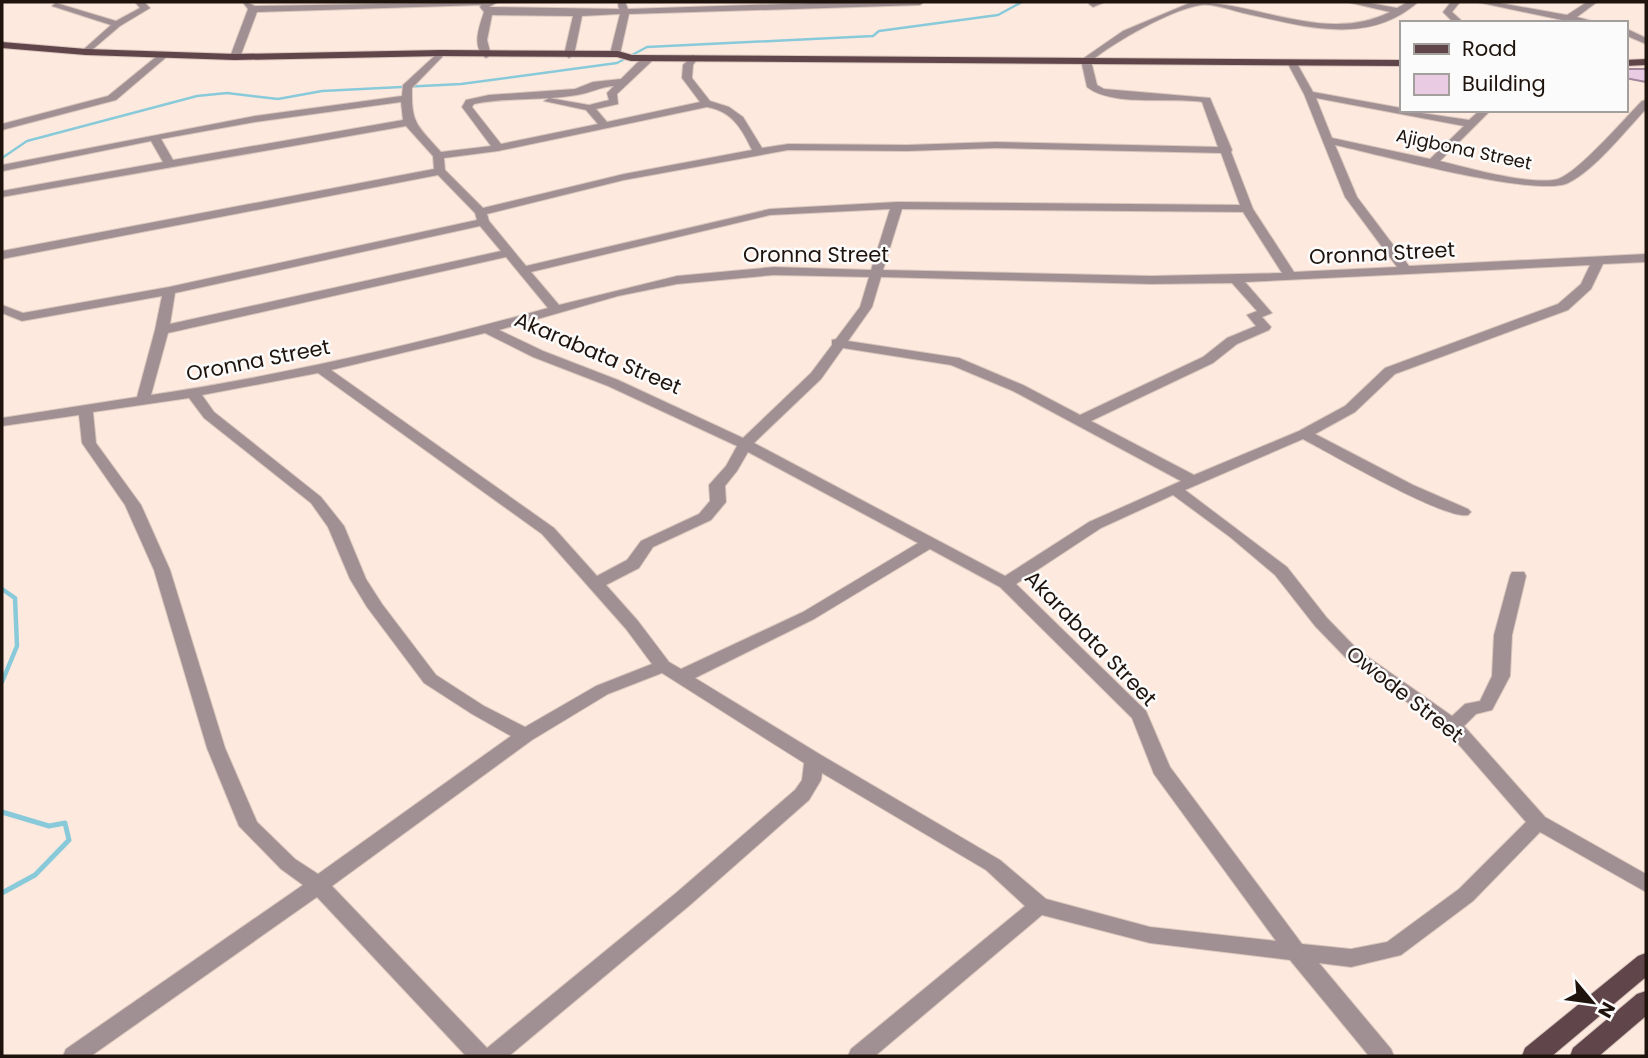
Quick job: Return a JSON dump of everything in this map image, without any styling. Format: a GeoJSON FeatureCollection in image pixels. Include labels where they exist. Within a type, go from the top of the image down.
{"type":"FeatureCollection","features":[{"type":"Feature","properties":{"kind":"main road"},"geometry":{"type":"LineString","coordinates":[[2,45],[86,52],[234,57],[441,53],[616,54],[631,58],[1400,63]]}},
{"type":"Feature","properties":{"kind":"main road"},"geometry":{"type":"LineString","coordinates":[[1627,63],[1646,62]]}},
{"type":"Feature","properties":{"kind":"main road"},"geometry":{"type":"LineString","coordinates":[[1534,1056],[1646,963]]}},
{"type":"Feature","properties":{"kind":"main road"},"geometry":{"type":"LineString","coordinates":[[1582,1056],[1646,1001]]}},
{"type":"Feature","properties":{"kind":"street"},"geometry":{"type":"LineString","coordinates":[[86,52],[117,24],[146,8],[139,2]]}},
{"type":"Feature","properties":{"kind":"street"},"geometry":{"type":"LineString","coordinates":[[616,54],[625,12],[621,2]]}},
{"type":"Feature","properties":{"kind":"street"},"geometry":{"type":"LineString","coordinates":[[234,57],[250,6],[490,5],[578,13],[783,4],[920,2]]}},
{"type":"Feature","properties":{"kind":"street"},"geometry":{"type":"LineString","coordinates":[[1200,2],[1139,25],[1086,60],[1092,87],[1109,94],[1189,96],[1206,100],[1247,209],[1291,276]]}},
{"type":"Feature","properties":{"kind":"street"},"geometry":{"type":"LineString","coordinates":[[1206,2],[1337,29],[1371,25],[1414,2]]}},
{"type":"Feature","properties":{"kind":"street"},"geometry":{"type":"LineString","coordinates":[[1351,2],[1398,11]]}},
{"type":"Feature","properties":{"kind":"street"},"geometry":{"type":"LineString","coordinates":[[1456,2],[1447,12],[1458,21]]}},
{"type":"Feature","properties":{"kind":"street"},"geometry":{"type":"LineString","coordinates":[[1485,2],[1564,21],[1593,2]]}},
{"type":"Feature","properties":{"kind":"street"},"geometry":{"type":"LineString","coordinates":[[486,55],[481,48],[483,28],[490,5]]}},
{"type":"Feature","properties":{"kind":"street"},"geometry":{"type":"LineString","coordinates":[[57,6],[117,24]]}},
{"type":"Feature","properties":{"kind":"street"},"geometry":{"type":"LineString","coordinates":[[569,55],[578,13]]}},
{"type":"Feature","properties":{"kind":"street"},"geometry":{"type":"LineString","coordinates":[[1627,32],[1646,41]]}},
{"type":"Feature","properties":{"kind":"street"},"geometry":{"type":"LineString","coordinates":[[441,53],[409,88],[406,112],[409,122],[438,156],[440,171],[482,217],[556,310]]}},
{"type":"Feature","properties":{"kind":"street"},"geometry":{"type":"LineString","coordinates":[[2,127],[112,98],[165,54]]}},
{"type":"Feature","properties":{"kind":"street"},"geometry":{"type":"LineString","coordinates":[[529,96],[589,108],[614,102],[611,93],[648,60],[645,58]]}},
{"type":"Feature","properties":{"kind":"street"},"geometry":{"type":"LineString","coordinates":[[693,58],[688,65],[687,78],[707,104]]}},
{"type":"Feature","properties":{"kind":"street"},"geometry":{"type":"LineString","coordinates":[[1292,62],[1309,94],[1351,197],[1407,272]]}},
{"type":"Feature","properties":{"kind":"street"},"geometry":{"type":"LineString","coordinates":[[498,148],[467,107],[476,100],[577,92],[593,85],[624,82]]}},
{"type":"Feature","properties":{"kind":"street"},"geometry":{"type":"LineString","coordinates":[[3,168],[409,88]]}},
{"type":"Feature","properties":{"kind":"street"},"geometry":{"type":"LineString","coordinates":[[1309,94],[1400,111]]}},
{"type":"Feature","properties":{"kind":"street","name":"Ajigbona Street"},"geometry":{"type":"LineString","coordinates":[[1328,140],[1434,161],[1468,172],[1513,181],[1557,183],[1585,165],[1646,103]]}},
{"type":"Feature","properties":{"kind":"street"},"geometry":{"type":"LineString","coordinates":[[438,156],[498,148],[707,104],[724,107],[745,123],[758,151]]}},
{"type":"Feature","properties":{"kind":"street"},"geometry":{"type":"LineString","coordinates":[[589,108],[605,126]]}},
{"type":"Feature","properties":{"kind":"street"},"geometry":{"type":"LineString","coordinates":[[1407,112],[1472,124]]}},
{"type":"Feature","properties":{"kind":"street"},"geometry":{"type":"LineString","coordinates":[[1434,161],[1484,112]]}},
{"type":"Feature","properties":{"kind":"street"},"geometry":{"type":"LineString","coordinates":[[2,194],[409,122]]}},
{"type":"Feature","properties":{"kind":"street"},"geometry":{"type":"LineString","coordinates":[[154,137],[170,164]]}},
{"type":"Feature","properties":{"kind":"street"},"geometry":{"type":"LineString","coordinates":[[3,311],[22,317],[169,291],[482,217],[624,177],[758,151],[833,145],[1227,150]]}},
{"type":"Feature","properties":{"kind":"street"},"geometry":{"type":"LineString","coordinates":[[2,255],[440,171]]}},
{"type":"Feature","properties":{"kind":"street"},"geometry":{"type":"LineString","coordinates":[[523,270],[770,212],[897,205],[1247,209]]}},
{"type":"Feature","properties":{"kind":"street"},"geometry":{"type":"LineString","coordinates":[[595,584],[633,564],[647,544],[705,517],[718,502],[717,485],[746,444],[816,376],[837,343],[866,307],[897,205]]}},
{"type":"Feature","properties":{"kind":"street"},"geometry":{"type":"LineString","coordinates":[[162,330],[509,253]]}},
{"type":"Feature","properties":{"kind":"street","name":"Oronna Street"},"geometry":{"type":"LineString","coordinates":[[2,422],[192,393],[320,368],[487,329],[677,280],[727,274],[774,271],[1151,280],[1236,279],[1646,258]]}},
{"type":"Feature","properties":{"kind":"street"},"geometry":{"type":"LineString","coordinates":[[1006,583],[1096,525],[1304,434],[1350,409],[1390,371],[1563,307],[1587,286],[1598,261]]}},
{"type":"Feature","properties":{"kind":"street"},"geometry":{"type":"LineString","coordinates":[[1080,421],[1208,359],[1232,341],[1264,327],[1253,315],[1266,313],[1236,279]]}},
{"type":"Feature","properties":{"kind":"street"},"geometry":{"type":"LineString","coordinates":[[143,400],[162,330],[169,291]]}},
{"type":"Feature","properties":{"kind":"street","name":"Akarabata Street"},"geometry":{"type":"LineString","coordinates":[[487,329],[538,354],[613,383],[746,444],[1006,583],[1140,715],[1161,769],[1294,950],[1383,1056]]}},
{"type":"Feature","properties":{"kind":"street"},"geometry":{"type":"LineString","coordinates":[[837,343],[954,361],[1018,388],[1195,482]]}},
{"type":"Feature","properties":{"kind":"street"},"geometry":{"type":"LineString","coordinates":[[320,368],[548,531],[663,666],[814,760],[993,865],[1038,906],[1150,935],[1294,950],[1311,956],[1351,958],[1393,948],[1466,895],[1538,822]]}},
{"type":"Feature","properties":{"kind":"street"},"geometry":{"type":"LineString","coordinates":[[192,393],[209,415],[316,500],[336,526],[358,579],[375,607],[430,679],[478,710],[525,735]]}},
{"type":"Feature","properties":{"kind":"street"},"geometry":{"type":"LineString","coordinates":[[85,408],[89,443],[133,505],[162,569],[216,748],[249,826],[288,863],[318,885],[480,1056]]}},
{"type":"Feature","properties":{"kind":"street"},"geometry":{"type":"LineString","coordinates":[[1304,434],[1408,488],[1464,512]]}},
{"type":"Feature","properties":{"kind":"street","name":"Owode Street"},"geometry":{"type":"LineString","coordinates":[[1174,489],[1281,571],[1321,622],[1352,654],[1453,726],[1538,822],[1646,884]]}},
{"type":"Feature","properties":{"kind":"street"},"geometry":{"type":"LineString","coordinates":[[682,676],[738,653],[794,624],[929,543]]}},
{"type":"Feature","properties":{"kind":"street"},"geometry":{"type":"LineString","coordinates":[[1453,726],[1471,708],[1486,706],[1501,676],[1503,635],[1518,576]]}},
{"type":"Feature","properties":{"kind":"street"},"geometry":{"type":"LineString","coordinates":[[74,1056],[318,885],[525,735],[601,690],[663,666]]}},
{"type":"Feature","properties":{"kind":"street"},"geometry":{"type":"LineString","coordinates":[[493,1056],[683,900],[802,795],[811,780],[814,760]]}},
{"type":"Feature","properties":{"kind":"street"},"geometry":{"type":"LineString","coordinates":[[859,1056],[1038,906]]}},
{"type":"Feature","properties":{"kind":"building"},"geometry":{"type":"Polygon","coordinates":[[[1627,69],[1646,69],[1646,82],[1627,78],[1627,69]]]}},
{"type":"Feature","properties":{"kind":"waterway"},"geometry":{"type":"LineString","coordinates":[[2,158],[27,141],[197,96],[227,93],[278,99],[322,91],[461,84],[617,63],[647,47],[873,36],[879,31],[998,15],[1022,2]]}},
{"type":"Feature","properties":{"kind":"waterway"},"geometry":{"type":"LineString","coordinates":[[2,589],[15,598],[17,646],[2,682]]}},
{"type":"Feature","properties":{"kind":"waterway"},"geometry":{"type":"LineString","coordinates":[[2,812],[49,826],[65,823],[69,840],[35,875],[2,893]]}}]}
